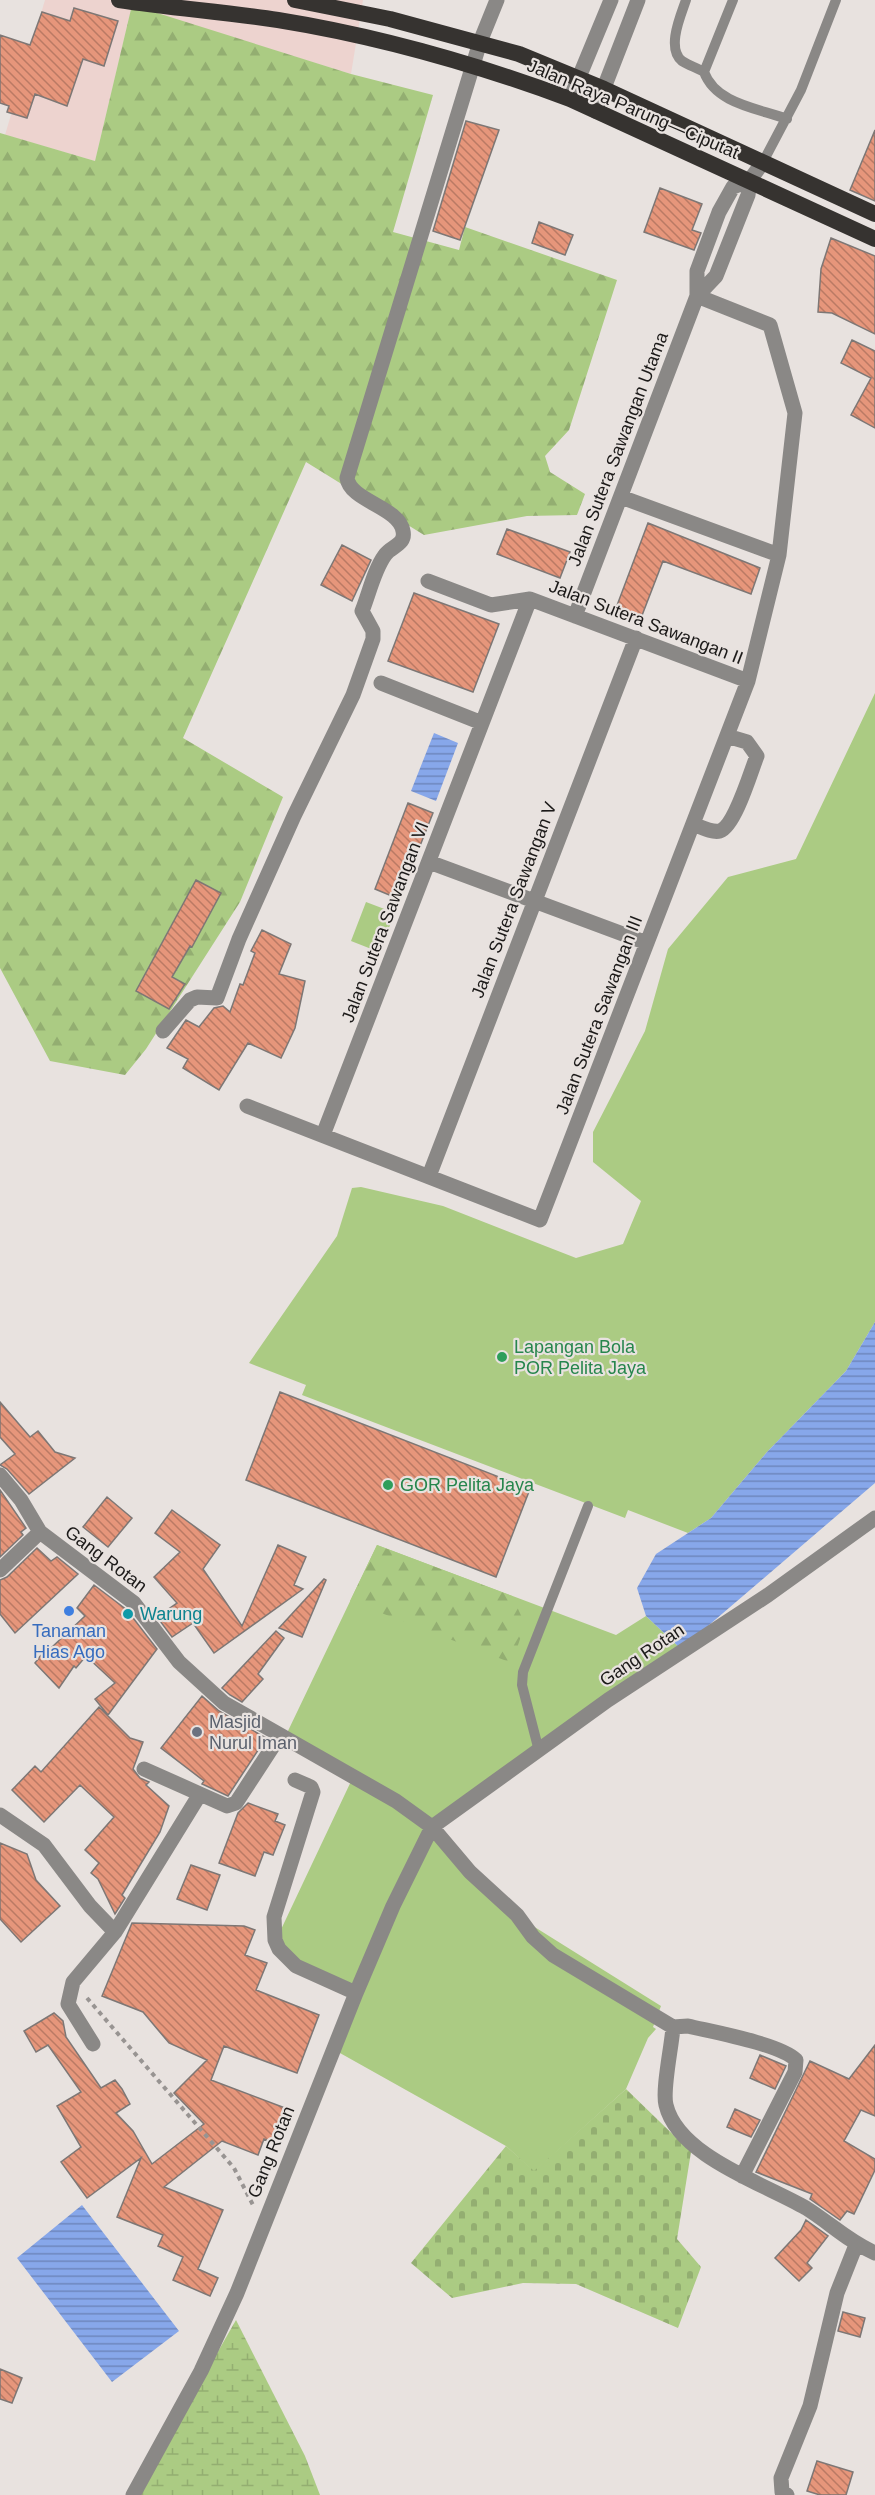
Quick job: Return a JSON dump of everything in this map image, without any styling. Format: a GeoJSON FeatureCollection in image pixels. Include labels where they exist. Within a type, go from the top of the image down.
{"type":"FeatureCollection","features":[{"type":"Feature","properties":{"kind":"highway","name":"Jalan Raya Parung—Ciputat"},"geometry":{"type":"LineString","coordinates":[[119,0],[223,7],[380,41],[519,80],[570,99],[875,239]]}},
{"type":"Feature","properties":{"kind":"highway","name":"Jalan Raya Parung—Ciputat"},"geometry":{"type":"LineString","coordinates":[[295,0],[320,2],[519,54],[604,89],[875,214]]}},
{"type":"Feature","properties":{"kind":"street"},"geometry":{"type":"LineString","coordinates":[[163,1031],[190,1000],[197,997],[217,999],[239,939],[294,816],[353,695],[373,639],[373,631],[362,611],[386,554],[400,544],[404,533],[400,521],[353,489],[347,478],[480,42],[497,0]]}},
{"type":"Feature","properties":{"kind":"street"},"geometry":{"type":"LineString","coordinates":[[570,99],[611,0]]}},
{"type":"Feature","properties":{"kind":"street"},"geometry":{"type":"LineString","coordinates":[[595,111],[638,0]]}},
{"type":"Feature","properties":{"kind":"street","name":"Jalan Sutera Sawangan Utama"},"geometry":{"type":"LineString","coordinates":[[576,616],[697,296],[697,272],[719,212],[733,187],[750,180],[763,162]]}},
{"type":"Feature","properties":{"kind":"street","name":"Jalan Sutera Sawangan III"},"geometry":{"type":"LineString","coordinates":[[429,1176],[540,1220],[748,681],[779,555],[795,413],[770,325],[697,296]]}},
{"type":"Feature","properties":{"kind":"street"},"geometry":{"type":"LineString","coordinates":[[621,497],[779,555]]}},
{"type":"Feature","properties":{"kind":"street","name":"Jalan Sutera Sawangan II"},"geometry":{"type":"LineString","coordinates":[[428,581],[490,605],[530,599],[748,681]]}},
{"type":"Feature","properties":{"kind":"street","name":"Jalan Sutera Sawangan VI"},"geometry":{"type":"LineString","coordinates":[[323,1135],[530,599]]}},
{"type":"Feature","properties":{"kind":"street","name":"Jalan Sutera Sawangan V"},"geometry":{"type":"LineString","coordinates":[[429,1176],[636,639]]}},
{"type":"Feature","properties":{"kind":"street"},"geometry":{"type":"LineString","coordinates":[[381,683],[482,723]]}},
{"type":"Feature","properties":{"kind":"street"},"geometry":{"type":"LineString","coordinates":[[693,824],[712,831],[721,830],[731,823],[735,813],[757,756],[747,742],[727,736]]}},
{"type":"Feature","properties":{"kind":"street"},"geometry":{"type":"LineString","coordinates":[[429,862],[647,943]]}},
{"type":"Feature","properties":{"kind":"street"},"geometry":{"type":"LineString","coordinates":[[247,1106],[429,1176]]}},
{"type":"Feature","properties":{"kind":"street","name":"Gang Rotan"},"geometry":{"type":"LineString","coordinates":[[0,1475],[21,1500],[39,1532],[134,1603],[179,1662],[224,1703],[279,1737],[362,1780],[432,1827]]}},
{"type":"Feature","properties":{"kind":"street","name":"Gang Rotan"},"geometry":{"type":"LineString","coordinates":[[263,2226],[356,1993],[393,1906],[432,1827],[608,1700],[768,1595],[875,1518]]}},
{"type":"Feature","properties":{"kind":"street","name":"Gang Rotan"},"geometry":{"type":"LineString","coordinates":[[0,1570],[39,1532]]}},
{"type":"Feature","properties":{"kind":"street"},"geometry":{"type":"LineString","coordinates":[[144,1769],[227,1806],[236,1803],[279,1737]]}},
{"type":"Feature","properties":{"kind":"street"},"geometry":{"type":"LineString","coordinates":[[295,1780],[311,1787],[313,1792],[274,1917],[275,1940],[283,1953],[296,1966],[356,1993]]}},
{"type":"Feature","properties":{"kind":"street"},"geometry":{"type":"LineString","coordinates":[[93,2044],[68,2004],[73,1982],[115,1932],[200,1794]]}},
{"type":"Feature","properties":{"kind":"street"},"geometry":{"type":"LineString","coordinates":[[0,1815],[44,1845],[90,1906],[115,1932]]}},
{"type":"Feature","properties":{"kind":"street"},"geometry":{"type":"LineString","coordinates":[[432,1827],[470,1872],[517,1915],[533,1937],[553,1955],[674,2027],[688,2026],[790,2053],[796,2060],[795,2072],[742,2176]]}},
{"type":"Feature","properties":{"kind":"street"},"geometry":{"type":"LineString","coordinates":[[674,2027],[665,2103],[683,2135],[742,2176],[807,2209],[856,2245],[875,2253]]}},
{"type":"Feature","properties":{"kind":"street"},"geometry":{"type":"LineString","coordinates":[[133,2495],[201,2371],[237,2293],[263,2226]]}},
{"type":"Feature","properties":{"kind":"street"},"geometry":{"type":"LineString","coordinates":[[787,2495],[782,2492],[781,2478],[810,2406],[837,2293],[856,2245]]}},
{"type":"Feature","properties":{"kind":"lane"},"geometry":{"type":"LineString","coordinates":[[686,0],[677,27],[676,53],[682,60],[704,72],[712,88],[720,94],[787,119]]}},
{"type":"Feature","properties":{"kind":"lane"},"geometry":{"type":"LineString","coordinates":[[704,72],[733,0]]}},
{"type":"Feature","properties":{"kind":"lane"},"geometry":{"type":"LineString","coordinates":[[763,162],[801,90],[836,0]]}},
{"type":"Feature","properties":{"kind":"lane"},"geometry":{"type":"LineString","coordinates":[[539,1751],[522,1685],[523,1672],[550,1604],[567,1552],[588,1506]]}},
{"type":"Feature","properties":{"kind":"path","name":"Gang Rotan"},"geometry":{"type":"LineString","coordinates":[[85,1996],[234,2168],[263,2226]]}},
{"type":"Feature","properties":{"kind":"shaded area"},"geometry":{"type":"Polygon","coordinates":[[[45,0],[363,0],[351,74],[132,6],[95,161],[5,135],[45,0]]]}},
{"type":"Feature","properties":{"kind":"green space"},"geometry":{"type":"Polygon","coordinates":[[[132,5],[351,74],[433,95],[393,232],[459,250],[465,227],[617,280],[569,430],[545,456],[550,472],[585,494],[577,515],[527,516],[424,535],[306,462],[183,738],[283,797],[240,902],[146,1049],[125,1075],[50,1061],[0,968],[0,133],[95,161],[132,5]]]}},
{"type":"Feature","properties":{"kind":"green space"},"geometry":{"type":"Polygon","coordinates":[[[875,693],[875,1322],[846,1371],[767,1452],[711,1518],[688,1533],[628,1510],[625,1518],[302,1395],[306,1385],[249,1363],[337,1236],[352,1188],[361,1187],[443,1206],[576,1258],[623,1244],[641,1201],[593,1162],[593,1132],[645,1031],[668,949],[728,877],[796,859],[875,693]]]}},
{"type":"Feature","properties":{"kind":"green space"},"geometry":{"type":"Polygon","coordinates":[[[366,902],[395,913],[379,952],[351,941],[366,902]]]}},
{"type":"Feature","properties":{"kind":"green space"},"geometry":{"type":"Polygon","coordinates":[[[377,1545],[616,1635],[646,1616],[681,1649],[435,1830],[517,1916],[661,2006],[653,2027],[656,2029],[648,2038],[626,2089],[534,2172],[506,2146],[331,2048],[357,1986],[298,1960],[277,1938],[354,1775],[287,1733],[377,1545]]]}},
{"type":"Feature","properties":{"kind":"green space"},"geometry":{"type":"Polygon","coordinates":[[[377,1545],[512,1596],[525,1624],[512,1663],[350,1601],[377,1545]]]}},
{"type":"Feature","properties":{"kind":"green space"},"geometry":{"type":"Polygon","coordinates":[[[626,2089],[691,2152],[677,2239],[701,2267],[678,2328],[576,2284],[523,2283],[452,2298],[411,2263],[506,2146],[534,2171],[626,2089]]]}},
{"type":"Feature","properties":{"kind":"green space"},"geometry":{"type":"Polygon","coordinates":[[[236,2320],[305,2456],[320,2495],[136,2495],[236,2320]]]}},
{"type":"Feature","properties":{"kind":"water"},"geometry":{"type":"Polygon","coordinates":[[[434,733],[458,743],[436,801],[411,791],[434,733]]]}},
{"type":"Feature","properties":{"kind":"water"},"geometry":{"type":"Polygon","coordinates":[[[875,1322],[875,1483],[681,1649],[646,1616],[637,1588],[656,1554],[711,1518],[767,1452],[846,1371],[875,1322]]]}},
{"type":"Feature","properties":{"kind":"water"},"geometry":{"type":"Polygon","coordinates":[[[82,2205],[179,2331],[112,2382],[17,2258],[82,2205]]]}},
{"type":"Feature","properties":{"kind":"building"},"geometry":{"type":"Polygon","coordinates":[[[74,8],[118,21],[104,66],[83,59],[67,106],[35,94],[27,118],[7,112],[9,106],[0,103],[0,35],[30,45],[42,12],[70,21],[74,8]]]}},
{"type":"Feature","properties":{"kind":"building"},"geometry":{"type":"Polygon","coordinates":[[[466,121],[499,130],[460,240],[433,231],[466,121]]]}},
{"type":"Feature","properties":{"kind":"building"},"geometry":{"type":"Polygon","coordinates":[[[875,130],[875,201],[850,190],[875,130]]]}},
{"type":"Feature","properties":{"kind":"building"},"geometry":{"type":"Polygon","coordinates":[[[660,188],[702,204],[692,230],[701,233],[694,250],[644,232],[660,188]]]}},
{"type":"Feature","properties":{"kind":"building"},"geometry":{"type":"Polygon","coordinates":[[[539,222],[573,235],[565,255],[532,243],[539,222]]]}},
{"type":"Feature","properties":{"kind":"building"},"geometry":{"type":"Polygon","coordinates":[[[831,238],[875,256],[875,334],[832,313],[818,312],[821,269],[831,238]]]}},
{"type":"Feature","properties":{"kind":"building"},"geometry":{"type":"Polygon","coordinates":[[[852,340],[875,351],[875,428],[851,415],[871,378],[841,363],[852,340]]]}},
{"type":"Feature","properties":{"kind":"building"},"geometry":{"type":"Polygon","coordinates":[[[648,523],[760,568],[751,594],[663,561],[641,618],[616,608],[648,523]]]}},
{"type":"Feature","properties":{"kind":"building"},"geometry":{"type":"Polygon","coordinates":[[[507,529],[570,552],[560,578],[497,554],[507,529]]]}},
{"type":"Feature","properties":{"kind":"building"},"geometry":{"type":"Polygon","coordinates":[[[342,545],[371,560],[352,601],[321,585],[342,545]]]}},
{"type":"Feature","properties":{"kind":"building"},"geometry":{"type":"Polygon","coordinates":[[[414,593],[499,624],[473,692],[388,661],[414,593]]]}},
{"type":"Feature","properties":{"kind":"building"},"geometry":{"type":"Polygon","coordinates":[[[408,803],[433,813],[399,899],[375,889],[408,803]]]}},
{"type":"Feature","properties":{"kind":"building"},"geometry":{"type":"Polygon","coordinates":[[[196,880],[221,893],[192,947],[190,946],[172,977],[185,984],[169,1009],[136,991],[196,880]]]}},
{"type":"Feature","properties":{"kind":"building"},"geometry":{"type":"Polygon","coordinates":[[[262,930],[291,944],[279,974],[305,981],[295,1028],[281,1058],[248,1043],[219,1090],[183,1068],[188,1059],[167,1048],[186,1020],[199,1027],[214,1008],[223,1006],[230,1012],[255,953],[251,951],[262,930]]]}},
{"type":"Feature","properties":{"kind":"building","name":"GOR Pelita Jaya"},"geometry":{"type":"Polygon","coordinates":[[[280,1392],[530,1489],[496,1577],[246,1480],[280,1392]]]}},
{"type":"Feature","properties":{"kind":"building"},"geometry":{"type":"Polygon","coordinates":[[[0,1402],[30,1437],[38,1431],[55,1452],[75,1458],[29,1494],[7,1469],[0,1465],[15,1454],[0,1437],[0,1402]]]}},
{"type":"Feature","properties":{"kind":"building"},"geometry":{"type":"Polygon","coordinates":[[[0,1490],[26,1528],[21,1532],[23,1535],[0,1557],[0,1490]]]}},
{"type":"Feature","properties":{"kind":"building"},"geometry":{"type":"Polygon","coordinates":[[[107,1497],[132,1518],[108,1547],[83,1527],[107,1497]]]}},
{"type":"Feature","properties":{"kind":"building"},"geometry":{"type":"Polygon","coordinates":[[[172,1510],[220,1545],[203,1569],[242,1626],[278,1545],[306,1557],[294,1585],[303,1589],[214,1653],[193,1623],[172,1637],[157,1617],[177,1603],[154,1577],[180,1552],[155,1533],[172,1510]]]}},
{"type":"Feature","properties":{"kind":"building"},"geometry":{"type":"Polygon","coordinates":[[[37,1548],[51,1561],[57,1557],[78,1574],[15,1633],[0,1614],[0,1580],[7,1577],[37,1548]]]}},
{"type":"Feature","properties":{"kind":"building"},"geometry":{"type":"Polygon","coordinates":[[[324,1579],[326,1580],[302,1637],[279,1628],[324,1579]]]}},
{"type":"Feature","properties":{"kind":"building"},"geometry":{"type":"Polygon","coordinates":[[[94,1585],[127,1610],[157,1649],[108,1715],[95,1699],[115,1683],[86,1656],[76,1668],[74,1666],[59,1688],[35,1663],[48,1646],[51,1648],[85,1616],[77,1608],[94,1585]]]}},
{"type":"Feature","properties":{"kind":"building"},"geometry":{"type":"Polygon","coordinates":[[[276,1631],[284,1638],[258,1674],[263,1679],[242,1702],[230,1695],[222,1688],[276,1631]]]}},
{"type":"Feature","properties":{"kind":"building"},"geometry":{"type":"Polygon","coordinates":[[[202,1696],[219,1711],[266,1738],[228,1796],[202,1784],[204,1781],[161,1748],[202,1696]]]}},
{"type":"Feature","properties":{"kind":"building"},"geometry":{"type":"Polygon","coordinates":[[[99,1707],[130,1738],[143,1742],[133,1769],[140,1778],[149,1782],[146,1785],[169,1806],[160,1832],[122,1895],[125,1898],[115,1914],[98,1879],[91,1873],[99,1863],[85,1850],[114,1817],[80,1785],[44,1822],[12,1790],[35,1766],[41,1772],[99,1707]]]}},
{"type":"Feature","properties":{"kind":"building"},"geometry":{"type":"Polygon","coordinates":[[[248,1803],[278,1814],[275,1821],[285,1825],[273,1855],[264,1852],[255,1876],[219,1863],[238,1813],[248,1803]]]}},
{"type":"Feature","properties":{"kind":"building"},"geometry":{"type":"Polygon","coordinates":[[[0,1843],[27,1854],[36,1880],[60,1906],[21,1942],[0,1919],[0,1843]]]}},
{"type":"Feature","properties":{"kind":"building"},"geometry":{"type":"Polygon","coordinates":[[[191,1865],[220,1875],[207,1910],[177,1899],[191,1865]]]}},
{"type":"Feature","properties":{"kind":"building"},"geometry":{"type":"Polygon","coordinates":[[[132,1923],[244,1926],[255,1930],[245,1955],[267,1963],[256,1990],[319,2015],[297,2073],[224,2046],[211,2080],[285,2108],[272,2142],[264,2139],[258,2155],[222,2141],[164,2187],[223,2210],[198,2269],[218,2278],[210,2296],[173,2280],[183,2257],[158,2246],[163,2235],[117,2217],[141,2158],[87,2198],[61,2162],[81,2147],[57,2106],[81,2092],[48,2045],[36,2052],[24,2031],[54,2013],[63,2021],[66,2037],[101,2088],[115,2080],[122,2089],[130,2104],[116,2113],[133,2131],[152,2164],[204,2124],[174,2093],[207,2060],[169,2043],[143,2012],[102,1996],[132,1923]]]}},
{"type":"Feature","properties":{"kind":"building"},"geometry":{"type":"Polygon","coordinates":[[[875,2045],[875,2116],[861,2110],[844,2141],[875,2159],[875,2170],[854,2214],[847,2211],[840,2220],[810,2199],[812,2194],[756,2172],[810,2061],[849,2079],[875,2045]]]}},
{"type":"Feature","properties":{"kind":"building"},"geometry":{"type":"Polygon","coordinates":[[[760,2055],[786,2066],[775,2089],[750,2078],[760,2055]]]}},
{"type":"Feature","properties":{"kind":"building"},"geometry":{"type":"Polygon","coordinates":[[[735,2109],[760,2120],[751,2137],[727,2127],[735,2109]]]}},
{"type":"Feature","properties":{"kind":"building"},"geometry":{"type":"Polygon","coordinates":[[[806,2220],[828,2236],[807,2263],[812,2268],[799,2281],[775,2258],[801,2230],[806,2220]]]}},
{"type":"Feature","properties":{"kind":"building"},"geometry":{"type":"Polygon","coordinates":[[[843,2312],[865,2318],[860,2337],[838,2331],[843,2312]]]}},
{"type":"Feature","properties":{"kind":"building"},"geometry":{"type":"Polygon","coordinates":[[[0,2369],[22,2378],[12,2403],[0,2399],[0,2369]]]}},
{"type":"Feature","properties":{"kind":"building"},"geometry":{"type":"Polygon","coordinates":[[[817,2461],[853,2472],[846,2495],[820,2495],[807,2491],[817,2461]]]}},
{"type":"Feature","properties":{"kind":"place","name":"Lapangan Bola POR Pelita Jaya"},"geometry":{"type":"Point","coordinates":[502,1357]}},
{"type":"Feature","properties":{"kind":"place","name":"GOR Pelita Jaya"},"geometry":{"type":"Point","coordinates":[388,1485]}},
{"type":"Feature","properties":{"kind":"place","name":"Tanaman Hias Ago"},"geometry":{"type":"Point","coordinates":[69,1611]}},
{"type":"Feature","properties":{"kind":"place","name":"Warung"},"geometry":{"type":"Point","coordinates":[128,1614]}},
{"type":"Feature","properties":{"kind":"place","name":"Masjid Nurul Iman"},"geometry":{"type":"Point","coordinates":[197,1732]}}]}
